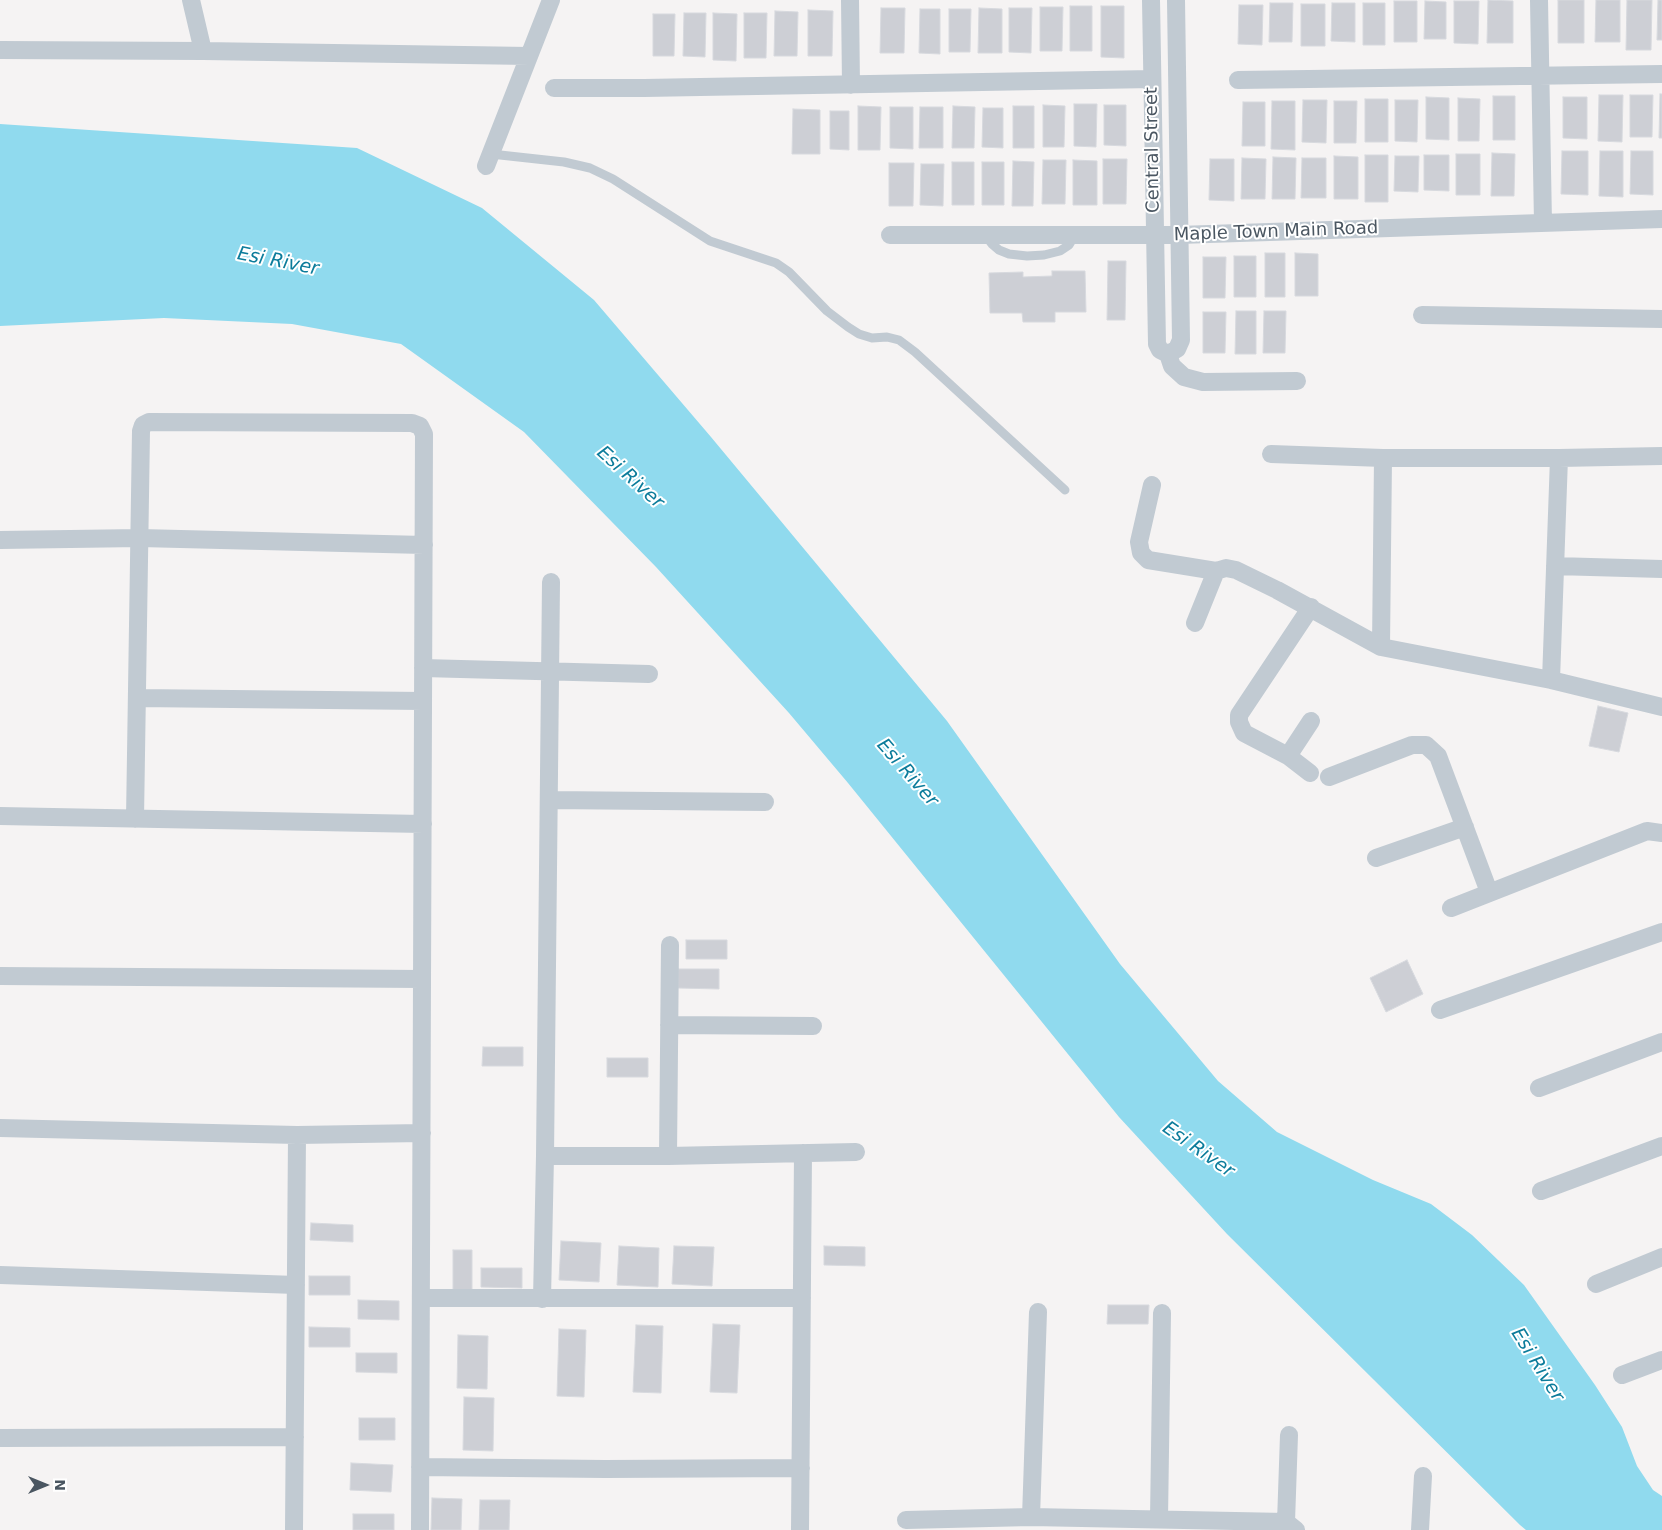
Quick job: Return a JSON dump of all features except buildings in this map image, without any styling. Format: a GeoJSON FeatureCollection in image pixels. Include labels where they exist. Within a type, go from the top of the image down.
{"type":"FeatureCollection","features":[{"type":"Feature","properties":{"kind":"street"},"geometry":{"type":"LineString","coordinates":[[190,0],[203,51]]}},
{"type":"Feature","properties":{"kind":"street"},"geometry":{"type":"LineString","coordinates":[[488,160],[551,0]]}},
{"type":"Feature","properties":{"kind":"street"},"geometry":{"type":"LineString","coordinates":[[850,0],[851,85]]}},
{"type":"Feature","properties":{"kind":"street","name":"Central Street"},"geometry":{"type":"LineString","coordinates":[[1151,0],[1157,344],[1160,350],[1168,354],[1177,349],[1181,340],[1176,0]]}},
{"type":"Feature","properties":{"kind":"street"},"geometry":{"type":"LineString","coordinates":[[1539,0],[1543,223]]}},
{"type":"Feature","properties":{"kind":"street"},"geometry":{"type":"LineString","coordinates":[[0,50],[529,56]]}},
{"type":"Feature","properties":{"kind":"street"},"geometry":{"type":"LineString","coordinates":[[1238,80],[1662,74]]}},
{"type":"Feature","properties":{"kind":"street"},"geometry":{"type":"LineString","coordinates":[[554,88],[1152,79]]}},
{"type":"Feature","properties":{"kind":"street","name":"Maple Town Main Road"},"geometry":{"type":"LineString","coordinates":[[890,235],[1179,235],[1662,219]]}},
{"type":"Feature","properties":{"kind":"street"},"geometry":{"type":"LineString","coordinates":[[1422,315],[1662,319]]}},
{"type":"Feature","properties":{"kind":"street"},"geometry":{"type":"LineString","coordinates":[[1168,354],[1172,366],[1184,377],[1203,382],[1297,381]]}},
{"type":"Feature","properties":{"kind":"street"},"geometry":{"type":"LineString","coordinates":[[136,819],[141,431],[143,425],[149,422],[412,423],[420,426],[424,434],[420,1530]]}},
{"type":"Feature","properties":{"kind":"street"},"geometry":{"type":"LineString","coordinates":[[1271,454],[1383,458],[1662,456]]}},
{"type":"Feature","properties":{"kind":"street"},"geometry":{"type":"LineString","coordinates":[[1381,647],[1383,458]]}},
{"type":"Feature","properties":{"kind":"street"},"geometry":{"type":"LineString","coordinates":[[1551,680],[1559,458]]}},
{"type":"Feature","properties":{"kind":"street"},"geometry":{"type":"LineString","coordinates":[[1152,485],[1139,542],[1141,553],[1148,560],[1216,570],[1226,568],[1236,570],[1310,607],[1381,647],[1551,680],[1662,707]]}},
{"type":"Feature","properties":{"kind":"street"},"geometry":{"type":"LineString","coordinates":[[0,540],[140,538],[424,545]]}},
{"type":"Feature","properties":{"kind":"street"},"geometry":{"type":"LineString","coordinates":[[1555,566],[1662,569]]}},
{"type":"Feature","properties":{"kind":"street"},"geometry":{"type":"LineString","coordinates":[[1195,623],[1216,570]]}},
{"type":"Feature","properties":{"kind":"street"},"geometry":{"type":"LineString","coordinates":[[542,1299],[551,582]]}},
{"type":"Feature","properties":{"kind":"street"},"geometry":{"type":"LineString","coordinates":[[1310,607],[1239,715],[1239,722],[1244,733],[1288,756],[1310,773]]}},
{"type":"Feature","properties":{"kind":"street"},"geometry":{"type":"LineString","coordinates":[[424,668],[648,674]]}},
{"type":"Feature","properties":{"kind":"street"},"geometry":{"type":"LineString","coordinates":[[137,698],[423,701]]}},
{"type":"Feature","properties":{"kind":"street"},"geometry":{"type":"LineString","coordinates":[[1288,756],[1311,721]]}},
{"type":"Feature","properties":{"kind":"street"},"geometry":{"type":"LineString","coordinates":[[1329,777],[1412,745],[1426,745],[1438,756],[1489,892]]}},
{"type":"Feature","properties":{"kind":"street"},"geometry":{"type":"LineString","coordinates":[[549,800],[765,802]]}},
{"type":"Feature","properties":{"kind":"street"},"geometry":{"type":"LineString","coordinates":[[0,816],[423,824]]}},
{"type":"Feature","properties":{"kind":"street"},"geometry":{"type":"LineString","coordinates":[[1376,858],[1465,827]]}},
{"type":"Feature","properties":{"kind":"street"},"geometry":{"type":"LineString","coordinates":[[1451,908],[1647,831],[1662,833]]}},
{"type":"Feature","properties":{"kind":"street"},"geometry":{"type":"LineString","coordinates":[[1440,1010],[1662,932]]}},
{"type":"Feature","properties":{"kind":"street"},"geometry":{"type":"LineString","coordinates":[[668,1156],[670,945]]}},
{"type":"Feature","properties":{"kind":"street"},"geometry":{"type":"LineString","coordinates":[[0,976],[422,979]]}},
{"type":"Feature","properties":{"kind":"street"},"geometry":{"type":"LineString","coordinates":[[669,1025],[813,1026]]}},
{"type":"Feature","properties":{"kind":"street"},"geometry":{"type":"LineString","coordinates":[[1539,1088],[1662,1042]]}},
{"type":"Feature","properties":{"kind":"street"},"geometry":{"type":"LineString","coordinates":[[0,1128],[297,1135],[422,1133]]}},
{"type":"Feature","properties":{"kind":"street"},"geometry":{"type":"LineString","coordinates":[[294,1530],[297,1135]]}},
{"type":"Feature","properties":{"kind":"street"},"geometry":{"type":"LineString","coordinates":[[1541,1191],[1662,1146]]}},
{"type":"Feature","properties":{"kind":"street"},"geometry":{"type":"LineString","coordinates":[[545,1156],[668,1156],[856,1152]]}},
{"type":"Feature","properties":{"kind":"street"},"geometry":{"type":"LineString","coordinates":[[800,1530],[802,1153]]}},
{"type":"Feature","properties":{"kind":"street"},"geometry":{"type":"LineString","coordinates":[[1596,1284],[1662,1257]]}},
{"type":"Feature","properties":{"kind":"street"},"geometry":{"type":"LineString","coordinates":[[0,1275],[296,1285]]}},
{"type":"Feature","properties":{"kind":"street"},"geometry":{"type":"LineString","coordinates":[[421,1298],[802,1298]]}},
{"type":"Feature","properties":{"kind":"street"},"geometry":{"type":"LineString","coordinates":[[1032,1517],[1038,1312]]}},
{"type":"Feature","properties":{"kind":"street"},"geometry":{"type":"LineString","coordinates":[[1159,1520],[1162,1313]]}},
{"type":"Feature","properties":{"kind":"street"},"geometry":{"type":"LineString","coordinates":[[1622,1375],[1662,1360]]}},
{"type":"Feature","properties":{"kind":"street"},"geometry":{"type":"LineString","coordinates":[[906,1520],[954,1524],[1032,1517],[1159,1520],[1289,1527],[1288,1435]]}},
{"type":"Feature","properties":{"kind":"street"},"geometry":{"type":"LineString","coordinates":[[0,1438],[294,1437]]}},
{"type":"Feature","properties":{"kind":"street"},"geometry":{"type":"LineString","coordinates":[[420,1467],[605,1470],[801,1468]]}},
{"type":"Feature","properties":{"kind":"street"},"geometry":{"type":"LineString","coordinates":[[1420,1530],[1423,1476]]}},
{"type":"Feature","properties":{"kind":"lane"},"geometry":{"type":"LineString","coordinates":[[488,160],[564,162],[590,168],[613,179],[710,241],[776,264],[789,272],[827,311],[859,334],[872,338],[887,337],[899,340],[915,352],[1065,490]]}},
{"type":"Feature","properties":{"kind":"water","name":"Esi River"},"geometry":{"type":"Polygon","coordinates":[[[0,124],[357,148],[482,208],[594,300],[711,437],[947,721],[1120,964],[1218,1081],[1277,1132],[1373,1180],[1431,1204],[1472,1235],[1524,1285],[1595,1385],[1622,1427],[1637,1466],[1653,1490],[1662,1496],[1662,1530],[1526,1530],[1520,1525],[1227,1234],[1119,1117],[789,713],[656,567],[524,432],[401,344],[292,324],[164,318],[0,326],[0,124]]]}}]}
